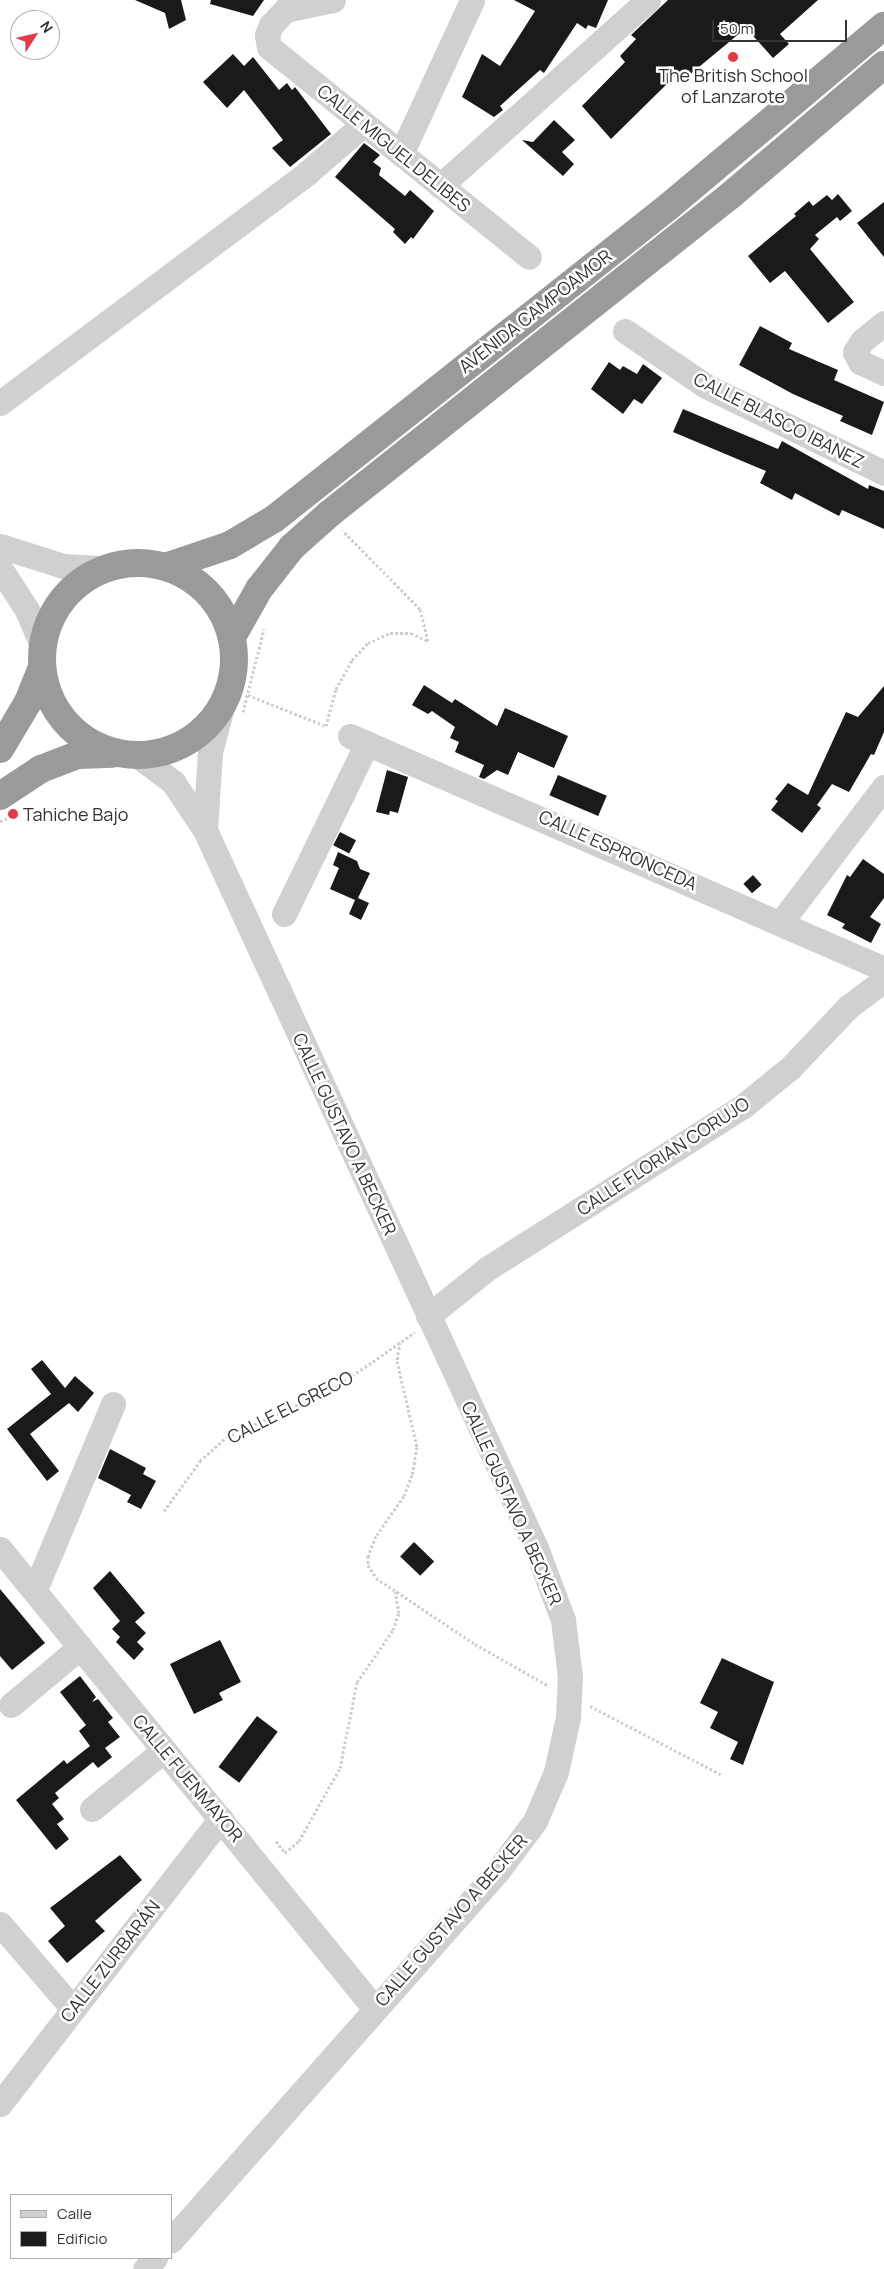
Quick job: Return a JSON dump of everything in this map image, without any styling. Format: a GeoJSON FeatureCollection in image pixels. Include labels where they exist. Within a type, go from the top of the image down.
{"type":"FeatureCollection","features":[{"type":"Feature","properties":{"kind":"highway","name":"AVENIDA CAMPOAMOR"},"geometry":{"type":"LineString","coordinates":[[168,566],[230,545],[274,519],[668,207],[884,26]]}},
{"type":"Feature","properties":{"kind":"highway","name":"AVENIDA CAMPOAMOR"},"geometry":{"type":"LineString","coordinates":[[232,637],[259,589],[292,547],[329,514],[731,195],[884,65]]}},
{"type":"Feature","properties":{"kind":"highway"},"geometry":{"type":"LineString","coordinates":[[0,748],[28,702],[52,612],[73,586],[101,568],[134,561],[168,566],[197,582],[219,606],[232,637],[234,675],[230,715],[177,747],[126,755],[78,755],[40,769],[6,806]]}},
{"type":"Feature","properties":{"kind":"highway"},"geometry":{"type":"LineString","coordinates":[[41,656],[53,707],[79,737],[126,755]]}},
{"type":"Feature","properties":{"kind":"street","name":"CALLE MIGUEL DELIBES"},"geometry":{"type":"LineString","coordinates":[[333,0],[285,10],[271,25],[267,36],[269,47],[529,257]]}},
{"type":"Feature","properties":{"kind":"street"},"geometry":{"type":"LineString","coordinates":[[401,154],[472,0]]}},
{"type":"Feature","properties":{"kind":"street"},"geometry":{"type":"LineString","coordinates":[[440,186],[648,0]]}},
{"type":"Feature","properties":{"kind":"street"},"geometry":{"type":"LineString","coordinates":[[0,402],[307,174],[364,124]]}},
{"type":"Feature","properties":{"kind":"street"},"geometry":{"type":"LineString","coordinates":[[884,323],[862,341],[855,352],[860,362],[884,373]]}},
{"type":"Feature","properties":{"kind":"street","name":"CALLE BLASCO IBANEZ"},"geometry":{"type":"LineString","coordinates":[[626,331],[706,386],[884,473]]}},
{"type":"Feature","properties":{"kind":"street"},"geometry":{"type":"LineString","coordinates":[[0,546],[63,566],[101,568]]}},
{"type":"Feature","properties":{"kind":"street"},"geometry":{"type":"LineString","coordinates":[[0,568],[27,610],[41,656]]}},
{"type":"Feature","properties":{"kind":"street","name":"CALLE GUSTAVO A BECKER"},"geometry":{"type":"LineString","coordinates":[[205,830],[210,752],[230,715]]}},
{"type":"Feature","properties":{"kind":"street"},"geometry":{"type":"LineString","coordinates":[[284,914],[359,739]]}},
{"type":"Feature","properties":{"kind":"street","name":"CALLE ESPRONCEDA"},"geometry":{"type":"LineString","coordinates":[[359,739],[781,922],[884,969]]}},
{"type":"Feature","properties":{"kind":"street","name":"CALLE GUSTAVO A BECKER"},"geometry":{"type":"LineString","coordinates":[[126,755],[173,782],[205,830],[552,1585],[563,1620],[569,1697],[556,1772],[535,1821],[497,1872],[172,2239]]}},
{"type":"Feature","properties":{"kind":"street"},"geometry":{"type":"LineString","coordinates":[[781,922],[884,787]]}},
{"type":"Feature","properties":{"kind":"street","name":"CALLE FLORIAN CORUJO"},"geometry":{"type":"LineString","coordinates":[[428,1316],[488,1268],[742,1107],[790,1068],[861,995],[884,980]]}},
{"type":"Feature","properties":{"kind":"street"},"geometry":{"type":"LineString","coordinates":[[32,1587],[39,1580],[113,1404]]}},
{"type":"Feature","properties":{"kind":"street","name":"CALLE FUENMAYOR"},"geometry":{"type":"LineString","coordinates":[[0,1549],[375,2009]]}},
{"type":"Feature","properties":{"kind":"street"},"geometry":{"type":"LineString","coordinates":[[12,1705],[80,1647]]}},
{"type":"Feature","properties":{"kind":"street"},"geometry":{"type":"LineString","coordinates":[[92,1809],[164,1750]]}},
{"type":"Feature","properties":{"kind":"street","name":"CALLE ZURBARÁN"},"geometry":{"type":"LineString","coordinates":[[0,2104],[221,1818]]}},
{"type":"Feature","properties":{"kind":"street"},"geometry":{"type":"LineString","coordinates":[[0,1924],[73,2009]]}},
{"type":"Feature","properties":{"kind":"street"},"geometry":{"type":"LineString","coordinates":[[145,2269],[154,2259]]}},
{"type":"Feature","properties":{"kind":"path"},"geometry":{"type":"LineString","coordinates":[[326,726],[336,689],[352,660],[368,643],[390,633],[411,632],[428,640],[425,625],[414,602],[340,528],[333,534]]}},
{"type":"Feature","properties":{"kind":"path"},"geometry":{"type":"LineString","coordinates":[[230,715],[248,695],[255,654],[266,623]]}},
{"type":"Feature","properties":{"kind":"path"},"geometry":{"type":"LineString","coordinates":[[248,695],[359,739]]}},
{"type":"Feature","properties":{"kind":"path"},"geometry":{"type":"LineString","coordinates":[[0,821],[6,806]]}},
{"type":"Feature","properties":{"kind":"path","name":"CALLE EL GRECO"},"geometry":{"type":"LineString","coordinates":[[164,1511],[200,1461],[227,1437],[336,1387],[417,1330],[428,1316]]}},
{"type":"Feature","properties":{"kind":"path"},"geometry":{"type":"LineString","coordinates":[[400,1342],[397,1361],[416,1446],[412,1475],[404,1496],[376,1536],[368,1556],[368,1566],[376,1578],[475,1644],[569,1697],[722,1775]]}},
{"type":"Feature","properties":{"kind":"path"},"geometry":{"type":"LineString","coordinates":[[276,1841],[285,1853],[299,1841],[340,1768],[358,1682],[394,1630],[398,1613],[395,1590]]}},
{"type":"Feature","properties":{"kind":"building"},"geometry":{"type":"Polygon","coordinates":[[[135,0],[181,0],[186,20],[169,29],[165,13],[135,0]]]}},
{"type":"Feature","properties":{"kind":"building"},"geometry":{"type":"Polygon","coordinates":[[[211,0],[264,0],[253,16],[210,4],[211,0]]]}},
{"type":"Feature","properties":{"kind":"building"},"geometry":{"type":"Polygon","coordinates":[[[514,0],[608,0],[596,28],[588,25],[586,29],[577,23],[544,73],[540,70],[500,106],[503,110],[494,117],[462,97],[482,54],[500,66],[535,11],[514,0]]]}},
{"type":"Feature","properties":{"kind":"building"},"geometry":{"type":"Polygon","coordinates":[[[668,0],[818,0],[780,34],[789,44],[773,58],[746,28],[682,81],[676,75],[611,139],[582,106],[625,62],[620,56],[636,39],[631,35],[668,0]]]}},
{"type":"Feature","properties":{"kind":"building"},"geometry":{"type":"Polygon","coordinates":[[[233,54],[244,66],[253,57],[279,90],[287,83],[292,90],[295,87],[331,134],[290,167],[272,148],[283,140],[244,90],[227,108],[203,82],[233,54]]]}},
{"type":"Feature","properties":{"kind":"building"},"geometry":{"type":"Polygon","coordinates":[[[554,120],[575,140],[562,152],[574,164],[563,176],[522,140],[533,142],[554,120]]]}},
{"type":"Feature","properties":{"kind":"building"},"geometry":{"type":"Polygon","coordinates":[[[364,143],[380,155],[373,162],[381,168],[379,175],[405,196],[410,190],[434,211],[413,239],[411,237],[405,244],[393,232],[395,229],[335,177],[364,143]]]}},
{"type":"Feature","properties":{"kind":"building"},"geometry":{"type":"Polygon","coordinates":[[[838,194],[852,211],[840,221],[837,217],[815,235],[819,239],[810,249],[854,302],[828,323],[785,271],[770,283],[748,256],[796,216],[794,214],[809,201],[813,206],[827,195],[832,200],[838,194]]]}},
{"type":"Feature","properties":{"kind":"building"},"geometry":{"type":"Polygon","coordinates":[[[884,202],[884,257],[857,223],[884,202]]]}},
{"type":"Feature","properties":{"kind":"building"},"geometry":{"type":"Polygon","coordinates":[[[760,326],[792,343],[789,349],[838,370],[834,380],[884,402],[872,435],[840,421],[843,416],[793,394],[739,365],[760,326]]]}},
{"type":"Feature","properties":{"kind":"building"},"geometry":{"type":"Polygon","coordinates":[[[609,362],[620,370],[623,366],[637,374],[643,364],[662,378],[642,404],[634,399],[623,414],[591,389],[609,362]]]}},
{"type":"Feature","properties":{"kind":"building"},"geometry":{"type":"Polygon","coordinates":[[[683,409],[778,449],[782,441],[868,489],[869,485],[884,491],[884,529],[842,510],[839,516],[795,493],[792,500],[760,483],[766,471],[673,432],[683,409]]]}},
{"type":"Feature","properties":{"kind":"building"},"geometry":{"type":"Polygon","coordinates":[[[424,685],[452,703],[455,699],[497,726],[505,708],[568,736],[554,768],[518,752],[508,775],[497,770],[484,779],[479,777],[484,765],[455,752],[459,742],[450,738],[455,727],[432,711],[428,714],[412,705],[424,685]]]}},
{"type":"Feature","properties":{"kind":"building"},"geometry":{"type":"Polygon","coordinates":[[[884,686],[884,732],[874,755],[871,754],[849,792],[832,784],[817,805],[821,808],[802,833],[771,810],[778,801],[775,799],[788,783],[808,795],[846,712],[858,717],[884,686]]]}},
{"type":"Feature","properties":{"kind":"building"},"geometry":{"type":"Polygon","coordinates":[[[387,770],[408,777],[398,813],[390,811],[389,815],[376,812],[387,770]]]}},
{"type":"Feature","properties":{"kind":"building"},"geometry":{"type":"Polygon","coordinates":[[[558,775],[607,796],[598,816],[549,795],[558,775]]]}},
{"type":"Feature","properties":{"kind":"building"},"geometry":{"type":"Polygon","coordinates":[[[340,832],[356,840],[349,854],[333,845],[340,832]]]}},
{"type":"Feature","properties":{"kind":"building"},"geometry":{"type":"Polygon","coordinates":[[[338,852],[357,861],[360,869],[370,873],[358,898],[369,903],[361,920],[349,914],[355,900],[330,889],[339,868],[333,865],[338,852]]]}},
{"type":"Feature","properties":{"kind":"building"},"geometry":{"type":"Polygon","coordinates":[[[863,859],[884,874],[884,898],[870,917],[881,924],[871,943],[842,928],[845,924],[827,915],[847,875],[850,877],[863,859]]]}},
{"type":"Feature","properties":{"kind":"building"},"geometry":{"type":"Polygon","coordinates":[[[753,875],[762,885],[752,893],[743,884],[753,875]]]}},
{"type":"Feature","properties":{"kind":"building"},"geometry":{"type":"Polygon","coordinates":[[[42,1360],[65,1388],[75,1376],[94,1393],[78,1412],[69,1403],[30,1434],[59,1471],[47,1481],[7,1429],[51,1394],[31,1369],[42,1360]]]}},
{"type":"Feature","properties":{"kind":"building"},"geometry":{"type":"Polygon","coordinates":[[[110,1449],[146,1468],[143,1474],[156,1481],[141,1509],[127,1502],[131,1495],[98,1478],[110,1449]]]}},
{"type":"Feature","properties":{"kind":"building"},"geometry":{"type":"Polygon","coordinates":[[[414,1542],[434,1561],[420,1576],[400,1556],[414,1542]]]}},
{"type":"Feature","properties":{"kind":"building"},"geometry":{"type":"Polygon","coordinates":[[[110,1571],[145,1613],[135,1622],[146,1633],[137,1642],[144,1649],[134,1660],[116,1642],[120,1637],[112,1629],[120,1621],[93,1588],[110,1571]]]}},
{"type":"Feature","properties":{"kind":"building"},"geometry":{"type":"Polygon","coordinates":[[[0,1589],[45,1643],[12,1670],[0,1656],[0,1589]]]}},
{"type":"Feature","properties":{"kind":"building"},"geometry":{"type":"Polygon","coordinates":[[[220,1640],[241,1682],[219,1693],[223,1700],[194,1714],[170,1664],[220,1640]]]}},
{"type":"Feature","properties":{"kind":"building"},"geometry":{"type":"Polygon","coordinates":[[[722,1658],[774,1682],[743,1765],[730,1759],[738,1742],[710,1728],[718,1712],[700,1703],[722,1658]]]}},
{"type":"Feature","properties":{"kind":"building"},"geometry":{"type":"Polygon","coordinates":[[[80,1676],[96,1697],[92,1702],[98,1699],[113,1718],[108,1722],[120,1737],[105,1748],[112,1757],[98,1768],[93,1762],[55,1793],[59,1798],[52,1804],[64,1819],[57,1824],[69,1839],[56,1850],[16,1800],[64,1760],[67,1764],[90,1746],[79,1731],[86,1725],[60,1692],[80,1676]]]}},
{"type":"Feature","properties":{"kind":"building"},"geometry":{"type":"Polygon","coordinates":[[[257,1716],[278,1732],[239,1783],[218,1767],[257,1716]]]}},
{"type":"Feature","properties":{"kind":"building"},"geometry":{"type":"Polygon","coordinates":[[[120,1855],[142,1880],[95,1921],[105,1931],[67,1963],[48,1941],[65,1926],[50,1908],[120,1855]]]}},
{"type":"Feature","properties":{"kind":"place","name":"The British School of Lanzarote"},"geometry":{"type":"Point","coordinates":[733,57]}},
{"type":"Feature","properties":{"kind":"place","name":"Tahiche Bajo"},"geometry":{"type":"Point","coordinates":[13,814]}}]}
